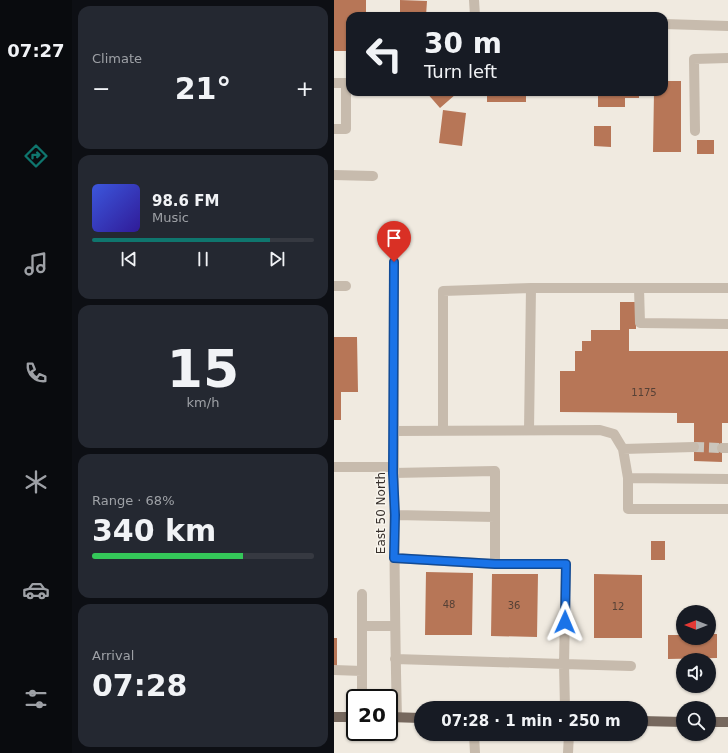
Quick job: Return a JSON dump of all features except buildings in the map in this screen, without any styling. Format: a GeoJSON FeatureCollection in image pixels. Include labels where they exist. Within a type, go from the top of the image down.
{"type":"FeatureCollection","features":[{"type":"Feature","properties":{"kind":"main road"},"geometry":{"type":"LineString","coordinates":[[334,717],[346,717]]}},
{"type":"Feature","properties":{"kind":"main road"},"geometry":{"type":"LineString","coordinates":[[398,717],[414,718]]}},
{"type":"Feature","properties":{"kind":"main road"},"geometry":{"type":"LineString","coordinates":[[648,721],[676,722]]}},
{"type":"Feature","properties":{"kind":"main road"},"geometry":{"type":"LineString","coordinates":[[716,722],[728,722]]}},
{"type":"Feature","properties":{"kind":"street"},"geometry":{"type":"LineString","coordinates":[[474,0],[475,12]]}},
{"type":"Feature","properties":{"kind":"street"},"geometry":{"type":"LineString","coordinates":[[668,24],[728,26]]}},
{"type":"Feature","properties":{"kind":"street"},"geometry":{"type":"LineString","coordinates":[[695,131],[694,59],[728,58]]}},
{"type":"Feature","properties":{"kind":"street"},"geometry":{"type":"LineString","coordinates":[[334,83],[346,83],[346,129],[334,129]]}},
{"type":"Feature","properties":{"kind":"street"},"geometry":{"type":"LineString","coordinates":[[334,175],[372,176]]}},
{"type":"Feature","properties":{"kind":"street","name":"East 50 North"},"geometry":{"type":"LineString","coordinates":[[394,262],[394,689]]}},
{"type":"Feature","properties":{"kind":"street"},"geometry":{"type":"LineString","coordinates":[[334,286],[346,286]]}},
{"type":"Feature","properties":{"kind":"street"},"geometry":{"type":"LineString","coordinates":[[443,430],[443,291],[530,288],[728,288]]}},
{"type":"Feature","properties":{"kind":"street"},"geometry":{"type":"LineString","coordinates":[[529,430],[530,288]]}},
{"type":"Feature","properties":{"kind":"street"},"geometry":{"type":"LineString","coordinates":[[639,288],[640,324],[728,324]]}},
{"type":"Feature","properties":{"kind":"street"},"geometry":{"type":"LineString","coordinates":[[394,431],[600,430],[614,434],[623,448],[628,478],[628,509],[728,509]]}},
{"type":"Feature","properties":{"kind":"street"},"geometry":{"type":"LineString","coordinates":[[623,448],[694,447]]}},
{"type":"Feature","properties":{"kind":"street"},"geometry":{"type":"LineString","coordinates":[[334,467],[393,470],[495,471],[495,564]]}},
{"type":"Feature","properties":{"kind":"street"},"geometry":{"type":"LineString","coordinates":[[628,478],[728,479]]}},
{"type":"Feature","properties":{"kind":"street"},"geometry":{"type":"LineString","coordinates":[[395,515],[495,517]]}},
{"type":"Feature","properties":{"kind":"street"},"geometry":{"type":"LineString","coordinates":[[394,558],[495,564],[566,564],[564,701]]}},
{"type":"Feature","properties":{"kind":"street"},"geometry":{"type":"LineString","coordinates":[[362,594],[362,689]]}},
{"type":"Feature","properties":{"kind":"street"},"geometry":{"type":"LineString","coordinates":[[362,626],[395,626]]}},
{"type":"Feature","properties":{"kind":"street"},"geometry":{"type":"LineString","coordinates":[[395,659],[631,666]]}},
{"type":"Feature","properties":{"kind":"street"},"geometry":{"type":"LineString","coordinates":[[335,671],[362,671]]}},
{"type":"Feature","properties":{"kind":"street"},"geometry":{"type":"LineString","coordinates":[[474,741],[474,753]]}},
{"type":"Feature","properties":{"kind":"street"},"geometry":{"type":"LineString","coordinates":[[568,753],[569,741]]}},
{"type":"Feature","properties":{"kind":"tunnel"},"geometry":{"type":"LineString","coordinates":[[694,447],[722,448]]}},
{"type":"Feature","properties":{"kind":"route"},"geometry":{"type":"LineString","coordinates":[[394,262],[394,558],[495,564],[566,564],[565,622]]}}]}
